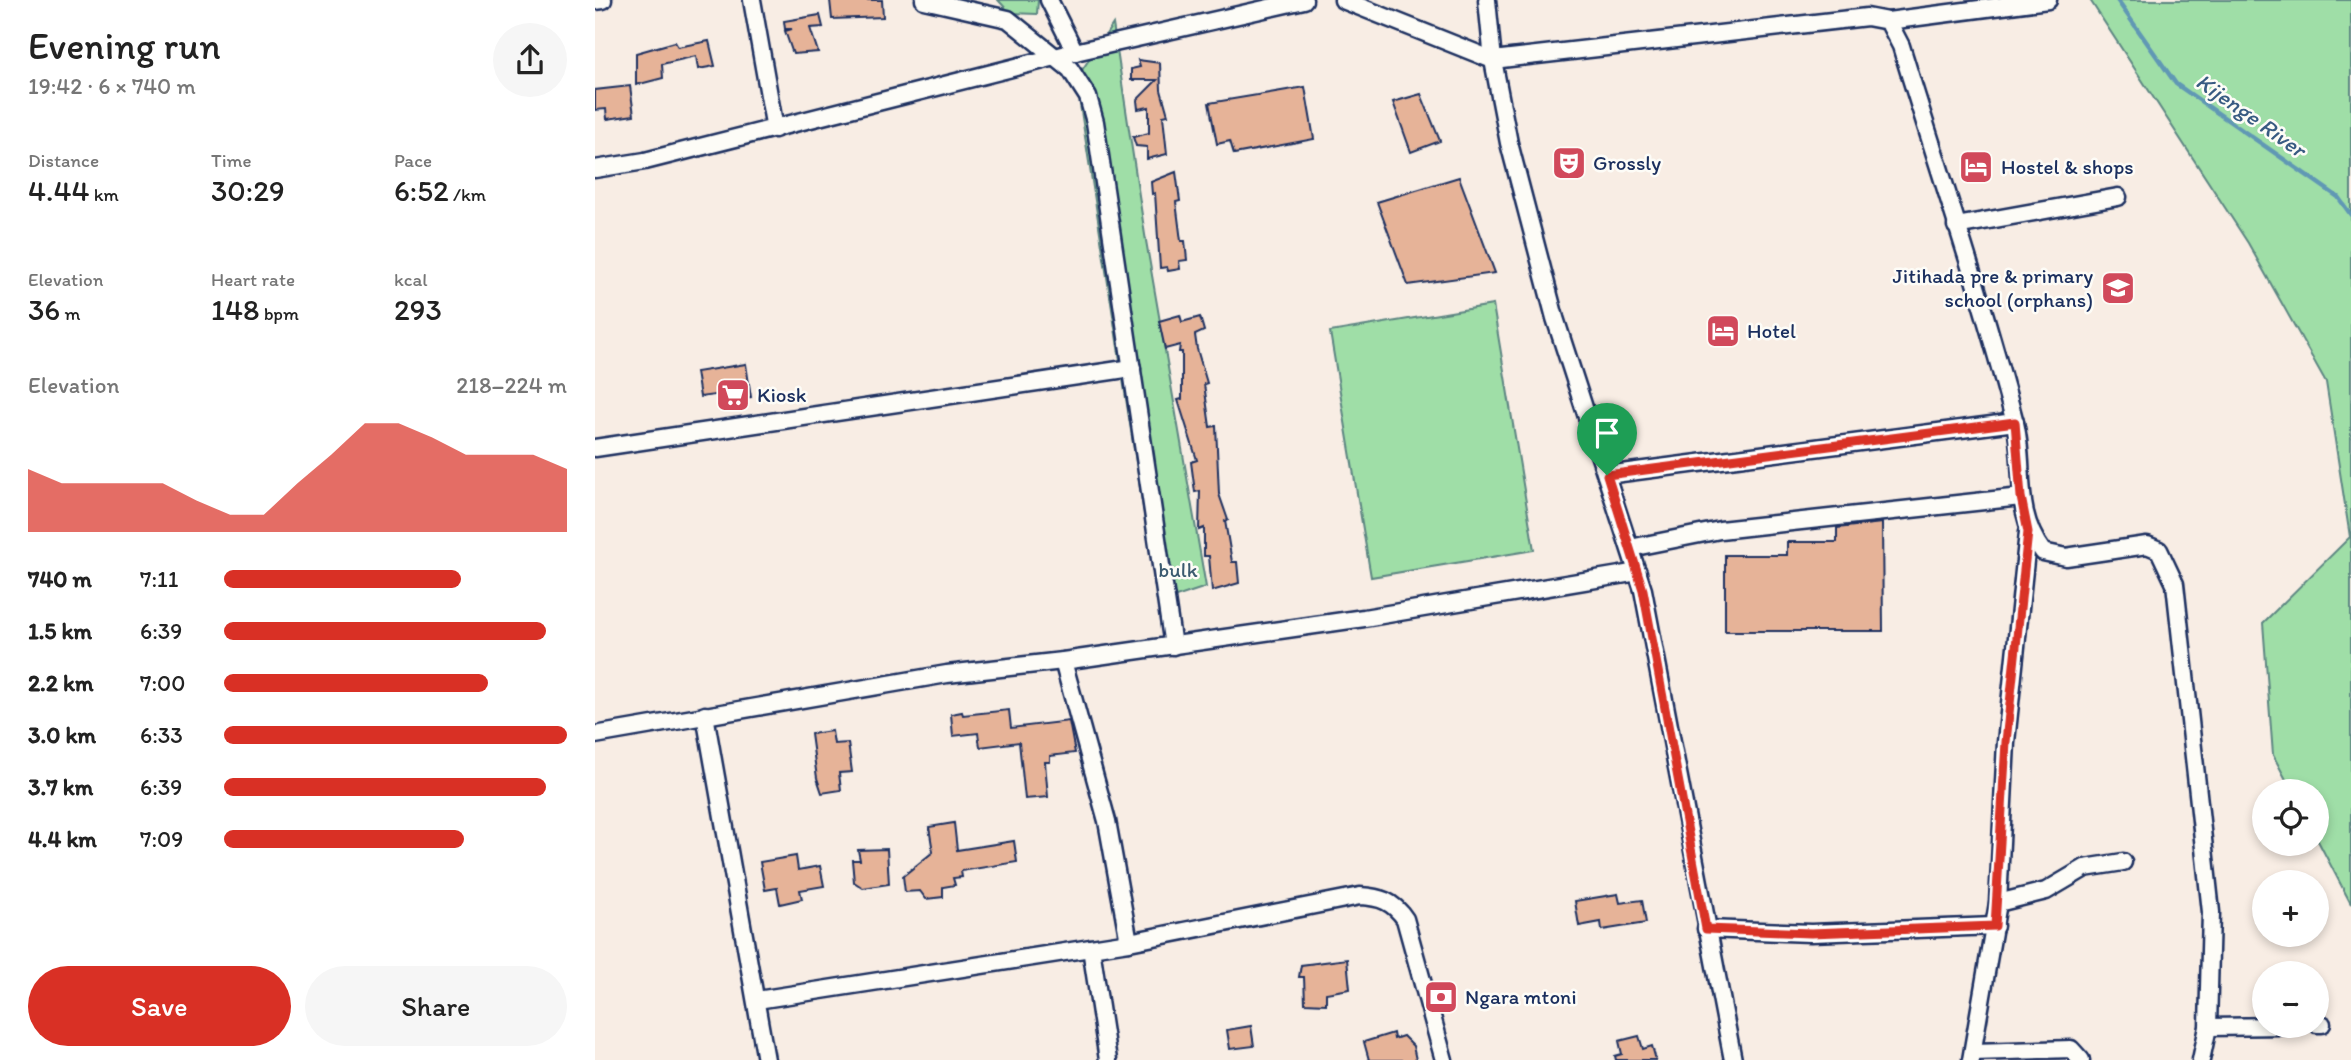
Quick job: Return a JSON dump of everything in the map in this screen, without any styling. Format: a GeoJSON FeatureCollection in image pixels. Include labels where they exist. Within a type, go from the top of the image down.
{"type":"FeatureCollection","features":[{"type":"Feature","properties":{"kind":"street"},"geometry":{"type":"LineString","coordinates":[[595,1],[603,0]]}},
{"type":"Feature","properties":{"kind":"street"},"geometry":{"type":"LineString","coordinates":[[752,0],[775,129]]}},
{"type":"Feature","properties":{"kind":"street"},"geometry":{"type":"LineString","coordinates":[[924,0],[1008,19],[1070,69],[1082,88],[1095,122],[1173,646]]}},
{"type":"Feature","properties":{"kind":"street"},"geometry":{"type":"LineString","coordinates":[[1049,0],[1075,52]]}},
{"type":"Feature","properties":{"kind":"street"},"geometry":{"type":"LineString","coordinates":[[595,169],[645,161],[1075,52],[1304,0]]}},
{"type":"Feature","properties":{"kind":"street"},"geometry":{"type":"LineString","coordinates":[[1343,0],[1493,60],[1867,17],[1888,21],[2047,0]]}},
{"type":"Feature","properties":{"kind":"street"},"geometry":{"type":"LineString","coordinates":[[1487,0],[1493,60],[1509,143],[1555,318],[1638,572],[1733,1060]]}},
{"type":"Feature","properties":{"kind":"street"},"geometry":{"type":"LineString","coordinates":[[1888,21],[1901,46],[2015,422],[2021,497],[2028,532],[2006,742],[1998,903],[1972,1056],[2071,1049],[2081,1060]]}},
{"type":"Feature","properties":{"kind":"street"},"geometry":{"type":"LineString","coordinates":[[1956,226],[2118,197]]}},
{"type":"Feature","properties":{"kind":"street"},"geometry":{"type":"LineString","coordinates":[[595,448],[1132,368]]}},
{"type":"Feature","properties":{"kind":"street"},"geometry":{"type":"LineString","coordinates":[[1607,475],[2015,422]]}},
{"type":"Feature","properties":{"kind":"street"},"geometry":{"type":"LineString","coordinates":[[1630,548],[1720,530],[2021,497]]}},
{"type":"Feature","properties":{"kind":"street"},"geometry":{"type":"LineString","coordinates":[[2028,532],[2043,552],[2066,556],[2147,545],[2159,550],[2169,566],[2175,584],[2211,912],[2208,1027],[2201,1060]]}},
{"type":"Feature","properties":{"kind":"street"},"geometry":{"type":"LineString","coordinates":[[595,735],[947,674],[1063,661],[1364,618],[1638,572]]}},
{"type":"Feature","properties":{"kind":"street"},"geometry":{"type":"LineString","coordinates":[[1063,661],[1107,821],[1129,942]]}},
{"type":"Feature","properties":{"kind":"street"},"geometry":{"type":"LineString","coordinates":[[705,715],[766,1060]]}},
{"type":"Feature","properties":{"kind":"street"},"geometry":{"type":"LineString","coordinates":[[1998,903],[2046,891],[2085,868],[2123,862]]}},
{"type":"Feature","properties":{"kind":"street"},"geometry":{"type":"LineString","coordinates":[[757,1000],[1129,942],[1360,896],[1377,897],[1392,903],[1405,919],[1444,1060]]}},
{"type":"Feature","properties":{"kind":"street"},"geometry":{"type":"LineString","coordinates":[[1706,929],[1811,933],[1995,926]]}},
{"type":"Feature","properties":{"kind":"street"},"geometry":{"type":"LineString","coordinates":[[1091,948],[1108,1060]]}},
{"type":"Feature","properties":{"kind":"street"},"geometry":{"type":"LineString","coordinates":[[2208,1027],[2252,1026]]}},
{"type":"Feature","properties":{"kind":"green space"},"geometry":{"type":"Polygon","coordinates":[[[998,0],[1038,0],[1037,14],[1010,13],[998,0]]]}},
{"type":"Feature","properties":{"kind":"green space"},"geometry":{"type":"Polygon","coordinates":[[[2090,0],[2351,0],[2351,904],[2326,856],[2329,856],[2329,779],[2286,779],[2273,755],[2263,623],[2350,537],[2326,382],[2248,243],[2090,0]]]}},
{"type":"Feature","properties":{"kind":"green space","name":"bulk"},"geometry":{"type":"Polygon","coordinates":[[[1113,24],[1145,235],[1206,587],[1158,603],[1076,79],[1113,24]]]}},
{"type":"Feature","properties":{"kind":"green space"},"geometry":{"type":"Polygon","coordinates":[[[1493,305],[1534,550],[1371,577],[1330,332],[1493,305]]]}},
{"type":"Feature","properties":{"kind":"building"},"geometry":{"type":"Polygon","coordinates":[[[830,0],[882,0],[883,17],[832,19],[830,0]]]}},
{"type":"Feature","properties":{"kind":"building"},"geometry":{"type":"Polygon","coordinates":[[[820,15],[823,27],[810,28],[818,52],[793,54],[785,31],[792,29],[785,29],[784,21],[820,15]]]}},
{"type":"Feature","properties":{"kind":"building"},"geometry":{"type":"Polygon","coordinates":[[[709,41],[715,66],[698,69],[696,56],[662,64],[663,78],[636,85],[636,53],[675,42],[678,47],[709,41]]]}},
{"type":"Feature","properties":{"kind":"building"},"geometry":{"type":"Polygon","coordinates":[[[1138,60],[1160,63],[1161,90],[1168,115],[1163,116],[1167,154],[1147,159],[1147,147],[1136,146],[1133,137],[1149,133],[1149,107],[1138,109],[1137,100],[1157,80],[1131,80],[1131,69],[1140,67],[1138,60]]]}},
{"type":"Feature","properties":{"kind":"building"},"geometry":{"type":"Polygon","coordinates":[[[630,86],[634,115],[607,119],[606,109],[595,110],[595,90],[630,86]]]}},
{"type":"Feature","properties":{"kind":"building"},"geometry":{"type":"Polygon","coordinates":[[[1305,87],[1314,139],[1234,154],[1230,141],[1217,144],[1209,103],[1305,87]]]}},
{"type":"Feature","properties":{"kind":"building"},"geometry":{"type":"Polygon","coordinates":[[[1421,94],[1440,141],[1411,152],[1393,102],[1421,94]]]}},
{"type":"Feature","properties":{"kind":"building"},"geometry":{"type":"Polygon","coordinates":[[[1176,172],[1180,201],[1176,202],[1181,241],[1185,241],[1187,260],[1179,261],[1180,269],[1168,271],[1167,267],[1160,268],[1155,193],[1152,194],[1151,182],[1176,172]]]}},
{"type":"Feature","properties":{"kind":"building"},"geometry":{"type":"Polygon","coordinates":[[[1459,177],[1495,273],[1408,285],[1377,202],[1459,177]]]}},
{"type":"Feature","properties":{"kind":"building"},"geometry":{"type":"Polygon","coordinates":[[[1180,315],[1182,322],[1200,317],[1204,331],[1195,335],[1197,349],[1207,383],[1204,384],[1210,427],[1216,426],[1219,494],[1228,520],[1225,521],[1232,562],[1237,562],[1239,583],[1212,591],[1209,556],[1204,556],[1204,528],[1199,530],[1200,491],[1195,492],[1191,462],[1197,460],[1178,400],[1182,399],[1182,352],[1179,352],[1180,345],[1165,349],[1159,321],[1180,315]]]}},
{"type":"Feature","properties":{"kind":"building"},"geometry":{"type":"Polygon","coordinates":[[[746,364],[751,397],[723,400],[722,394],[700,397],[696,372],[746,364]]]}},
{"type":"Feature","properties":{"kind":"building"},"geometry":{"type":"Polygon","coordinates":[[[1882,523],[1883,631],[1725,631],[1725,555],[1787,555],[1787,542],[1837,542],[1837,528],[1882,523]]]}},
{"type":"Feature","properties":{"kind":"building"},"geometry":{"type":"Polygon","coordinates":[[[1009,710],[1011,728],[1069,721],[1075,753],[1050,756],[1050,762],[1045,762],[1048,797],[1025,799],[1019,742],[980,747],[978,733],[953,736],[951,714],[1009,710]]]}},
{"type":"Feature","properties":{"kind":"building"},"geometry":{"type":"Polygon","coordinates":[[[832,731],[834,744],[848,743],[852,772],[839,773],[841,790],[822,793],[817,778],[811,734],[832,731]]]}},
{"type":"Feature","properties":{"kind":"building"},"geometry":{"type":"Polygon","coordinates":[[[954,823],[957,850],[1014,841],[1017,862],[961,871],[962,877],[953,878],[955,885],[943,887],[943,897],[926,899],[920,891],[905,892],[903,876],[933,852],[929,827],[954,823]]]}},
{"type":"Feature","properties":{"kind":"building"},"geometry":{"type":"Polygon","coordinates":[[[887,849],[889,884],[863,888],[854,882],[852,860],[860,860],[858,850],[887,849]]]}},
{"type":"Feature","properties":{"kind":"building"},"geometry":{"type":"Polygon","coordinates":[[[796,856],[798,870],[820,866],[824,886],[800,890],[802,899],[780,904],[777,888],[765,890],[760,862],[796,856]]]}},
{"type":"Feature","properties":{"kind":"building"},"geometry":{"type":"Polygon","coordinates":[[[1618,894],[1620,903],[1642,900],[1646,923],[1602,930],[1601,922],[1579,926],[1575,901],[1618,894]]]}},
{"type":"Feature","properties":{"kind":"building"},"geometry":{"type":"Polygon","coordinates":[[[1347,959],[1350,989],[1326,993],[1326,1004],[1305,1003],[1304,977],[1299,977],[1301,965],[1347,959]]]}},
{"type":"Feature","properties":{"kind":"building"},"geometry":{"type":"Polygon","coordinates":[[[1251,1026],[1254,1046],[1230,1049],[1227,1030],[1251,1026]]]}},
{"type":"Feature","properties":{"kind":"building"},"geometry":{"type":"Polygon","coordinates":[[[1393,1033],[1394,1039],[1403,1036],[1413,1046],[1416,1060],[1369,1060],[1364,1042],[1393,1033]]]}},
{"type":"Feature","properties":{"kind":"building"},"geometry":{"type":"Polygon","coordinates":[[[1639,1036],[1643,1049],[1652,1046],[1656,1060],[1616,1060],[1615,1056],[1622,1054],[1619,1041],[1639,1036]]]}},
{"type":"Feature","properties":{"kind":"waterway","name":"Kijenge River"},"geometry":{"type":"LineString","coordinates":[[2117,0],[2176,84],[2338,197],[2351,215]]}},
{"type":"Feature","properties":{"kind":"place","name":"Grossly"},"geometry":{"type":"Point","coordinates":[1569,163]}},
{"type":"Feature","properties":{"kind":"place","name":"Hostel & shops"},"geometry":{"type":"Point","coordinates":[1976,167]}},
{"type":"Feature","properties":{"kind":"place","name":"Jitihada pre & primary school (orphans)"},"geometry":{"type":"Point","coordinates":[2118,288]}},
{"type":"Feature","properties":{"kind":"place","name":"Hotel"},"geometry":{"type":"Point","coordinates":[1723,331]}},
{"type":"Feature","properties":{"kind":"place","name":"Kiosk"},"geometry":{"type":"Point","coordinates":[733,395]}},
{"type":"Feature","properties":{"kind":"place","name":"Ngara mtoni"},"geometry":{"type":"Point","coordinates":[1441,997]}},
{"type":"Feature","properties":{"kind":"route"},"geometry":{"type":"LineString","coordinates":[[2015,422],[2021,497],[2028,532],[2006,742],[1995,926],[1811,933],[1706,929],[1643,590],[1607,475],[2015,422]]}}]}
